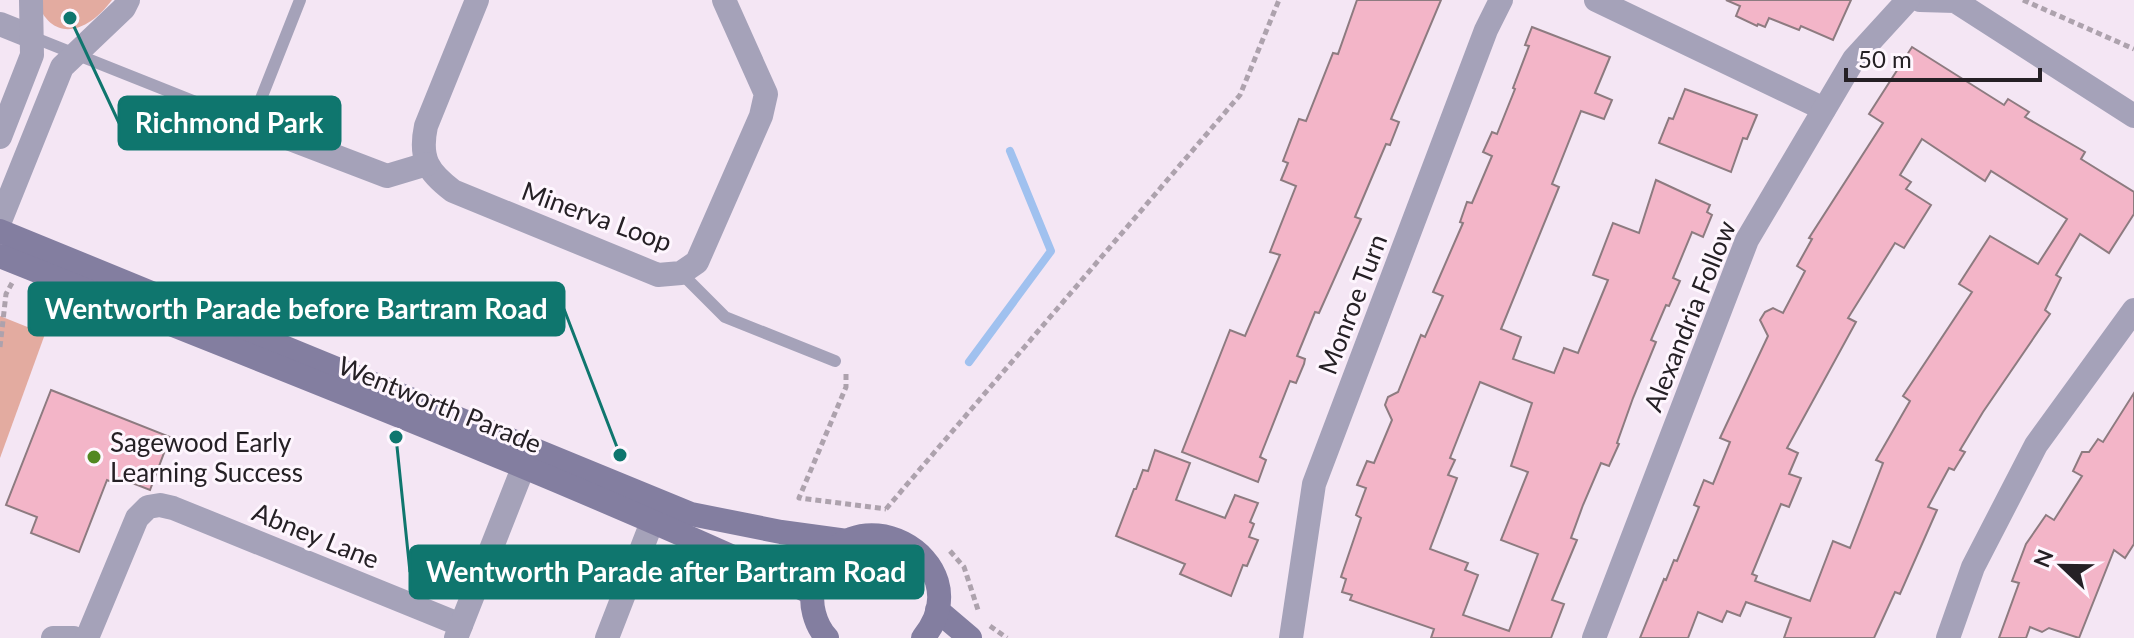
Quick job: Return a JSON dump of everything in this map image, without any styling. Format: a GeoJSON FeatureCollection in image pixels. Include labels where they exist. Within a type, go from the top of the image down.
{"type":"FeatureCollection","features":[{"type":"Feature","properties":{"kind":"street"},"geometry":{"type":"LineString","coordinates":[[0,137],[32,55],[31,0]]}},
{"type":"Feature","properties":{"kind":"street"},"geometry":{"type":"LineString","coordinates":[[0,221],[62,67],[124,8],[128,0]]}},
{"type":"Feature","properties":{"kind":"street"},"geometry":{"type":"LineString","coordinates":[[251,124],[387,176],[427,164],[422,146],[426,126],[477,0]]}},
{"type":"Feature","properties":{"kind":"street","name":"Minerva Loop"},"geometry":{"type":"LineString","coordinates":[[427,164],[439,180],[453,191],[658,275],[681,273],[697,262],[761,116],[766,94],[724,0]]}},
{"type":"Feature","properties":{"kind":"street","name":"Monroe Turn"},"geometry":{"type":"LineString","coordinates":[[1291,638],[1314,484],[1486,30],[1501,0]]}},
{"type":"Feature","properties":{"kind":"street"},"geometry":{"type":"LineString","coordinates":[[1596,0],[1824,109]]}},
{"type":"Feature","properties":{"kind":"street","name":"Alexandria Follow"},"geometry":{"type":"LineString","coordinates":[[1594,638],[1747,240],[1854,59],[1908,0]]}},
{"type":"Feature","properties":{"kind":"street"},"geometry":{"type":"LineString","coordinates":[[1920,0],[1955,1],[2134,116]]}},
{"type":"Feature","properties":{"kind":"street"},"geometry":{"type":"LineString","coordinates":[[0,24],[30,36]]}},
{"type":"Feature","properties":{"kind":"street","name":"Wentworth Parade"},"geometry":{"type":"LineString","coordinates":[[0,231],[691,514],[847,541],[877,534],[907,543],[920,552],[936,579],[937,610]]}},
{"type":"Feature","properties":{"kind":"street","name":"Wentworth Parade"},"geometry":{"type":"LineString","coordinates":[[0,256],[652,522],[812,615]]}},
{"type":"Feature","properties":{"kind":"street"},"geometry":{"type":"LineString","coordinates":[[1948,638],[1973,567],[2036,445],[2134,310]]}},
{"type":"Feature","properties":{"kind":"street"},"geometry":{"type":"LineString","coordinates":[[459,632],[523,468]]}},
{"type":"Feature","properties":{"kind":"street","name":"Abney Lane"},"geometry":{"type":"LineString","coordinates":[[87,638],[137,518],[148,507],[160,505],[207,521],[459,632]]}},
{"type":"Feature","properties":{"kind":"street"},"geometry":{"type":"LineString","coordinates":[[607,638],[652,522]]}},
{"type":"Feature","properties":{"kind":"street"},"geometry":{"type":"LineString","coordinates":[[827,638],[812,615],[818,572],[830,554],[847,541]]}},
{"type":"Feature","properties":{"kind":"street"},"geometry":{"type":"LineString","coordinates":[[923,638],[937,610],[970,638]]}},
{"type":"Feature","properties":{"kind":"street"},"geometry":{"type":"LineString","coordinates":[[53,638],[74,638]]}},
{"type":"Feature","properties":{"kind":"lane"},"geometry":{"type":"LineString","coordinates":[[30,36],[251,124],[300,0]]}},
{"type":"Feature","properties":{"kind":"lane"},"geometry":{"type":"LineString","coordinates":[[681,273],[725,317],[835,361]]}},
{"type":"Feature","properties":{"kind":"path"},"geometry":{"type":"LineString","coordinates":[[886,509],[1240,95],[1279,0]]}},
{"type":"Feature","properties":{"kind":"path"},"geometry":{"type":"LineString","coordinates":[[2023,0],[2134,49]]}},
{"type":"Feature","properties":{"kind":"path"},"geometry":{"type":"LineString","coordinates":[[0,347],[6,294],[12,283]]}},
{"type":"Feature","properties":{"kind":"path"},"geometry":{"type":"LineString","coordinates":[[835,361],[846,366],[846,387],[799,498],[886,509],[900,515]]}},
{"type":"Feature","properties":{"kind":"path"},"geometry":{"type":"LineString","coordinates":[[945,546],[964,567],[980,618],[1007,638]]}},
{"type":"Feature","properties":{"kind":"shaded area"},"geometry":{"type":"Polygon","coordinates":[[[36,0],[112,0],[93,20],[72,29],[52,24],[36,0]]]}},
{"type":"Feature","properties":{"kind":"shaded area"},"geometry":{"type":"Polygon","coordinates":[[[0,316],[45,334],[0,458],[0,316]]]}},
{"type":"Feature","properties":{"kind":"building"},"geometry":{"type":"Polygon","coordinates":[[[1357,0],[1441,0],[1391,119],[1399,122],[1390,145],[1386,144],[1355,217],[1361,219],[1297,356],[1305,359],[1304,364],[1296,383],[1290,381],[1260,457],[1266,460],[1258,482],[1182,452],[1230,330],[1245,336],[1280,255],[1270,252],[1296,186],[1281,180],[1288,163],[1283,161],[1299,119],[1306,121],[1333,53],[1338,54],[1357,0]]]}},
{"type":"Feature","properties":{"kind":"building"},"geometry":{"type":"Polygon","coordinates":[[[1726,0],[1851,0],[1833,40],[1801,26],[1799,30],[1769,18],[1765,27],[1757,26],[1736,16],[1740,6],[1726,0]]]}},
{"type":"Feature","properties":{"kind":"building"},"geometry":{"type":"Polygon","coordinates":[[[1532,27],[1610,57],[1595,93],[1612,100],[1604,119],[1581,111],[1552,184],[1559,187],[1501,329],[1521,337],[1513,359],[1554,373],[1564,348],[1578,353],[1608,280],[1593,275],[1613,223],[1639,233],[1656,180],[1710,205],[1707,212],[1712,215],[1703,237],[1692,232],[1673,278],[1680,281],[1651,340],[1656,342],[1633,398],[1619,444],[1609,466],[1601,463],[1583,505],[1571,538],[1577,540],[1552,600],[1564,604],[1551,638],[1431,638],[1434,629],[1350,600],[1352,595],[1342,592],[1346,579],[1341,577],[1361,518],[1356,515],[1366,488],[1357,485],[1367,461],[1374,463],[1392,420],[1385,405],[1388,397],[1398,392],[1421,335],[1425,337],[1443,296],[1433,292],[1463,223],[1460,222],[1467,202],[1472,203],[1492,156],[1483,152],[1492,132],[1497,134],[1515,89],[1529,46],[1525,45],[1532,27]],[[1480,382],[1450,458],[1455,460],[1448,475],[1457,478],[1430,549],[1468,563],[1465,570],[1478,575],[1463,615],[1509,631],[1538,554],[1501,540],[1528,472],[1511,466],[1532,403],[1480,382]]]}},
{"type":"Feature","properties":{"kind":"building"},"geometry":{"type":"Polygon","coordinates":[[[1912,47],[2004,105],[2008,99],[2029,112],[2025,117],[2085,152],[2081,159],[2134,192],[2134,214],[2109,253],[2080,234],[2056,275],[2061,278],[2045,310],[2050,314],[1983,412],[1960,450],[1965,452],[1954,470],[1949,468],[1928,507],[1937,510],[1900,594],[1895,592],[1874,638],[1784,638],[1791,618],[1746,602],[1740,616],[1727,611],[1722,622],[1698,612],[1688,638],[1640,638],[1699,507],[1694,505],[1704,480],[1713,484],[1730,442],[1720,438],[1768,336],[1760,320],[1765,312],[1773,308],[1783,313],[1805,271],[1797,266],[1812,239],[1809,238],[1883,123],[1869,114],[1912,47]],[[1922,139],[1900,175],[1911,182],[1906,189],[1931,205],[1904,248],[1895,243],[1848,318],[1856,322],[1787,448],[1798,453],[1789,474],[1801,478],[1789,507],[1781,504],[1752,574],[1757,576],[1755,581],[1810,601],[1833,541],[1850,548],[1883,463],[1876,460],[1910,401],[1903,396],[1972,292],[1959,284],[1990,236],[2038,264],[2067,219],[1991,171],[1985,181],[1922,139]]]}},
{"type":"Feature","properties":{"kind":"building"},"geometry":{"type":"Polygon","coordinates":[[[1685,89],[1757,115],[1747,139],[1743,138],[1731,172],[1659,143],[1685,89]]]}},
{"type":"Feature","properties":{"kind":"building","name":"Sagewood Early Learning Success"},"geometry":{"type":"Polygon","coordinates":[[[51,390],[170,437],[150,490],[117,477],[114,483],[107,480],[79,552],[31,533],[37,517],[6,505],[51,390]]]}},
{"type":"Feature","properties":{"kind":"building"},"geometry":{"type":"Polygon","coordinates":[[[2134,393],[2134,544],[2125,558],[2114,550],[2079,638],[2049,628],[2042,632],[2030,627],[2026,638],[1999,638],[2019,583],[2012,581],[2026,544],[2046,515],[2054,520],[2082,476],[2073,471],[2082,452],[2089,452],[2098,439],[2103,442],[2134,393]]]}},
{"type":"Feature","properties":{"kind":"building"},"geometry":{"type":"Polygon","coordinates":[[[1155,450],[1190,463],[1176,500],[1225,518],[1235,495],[1258,503],[1250,522],[1254,524],[1249,537],[1258,540],[1247,566],[1243,565],[1231,596],[1180,574],[1185,564],[1116,536],[1134,489],[1143,470],[1148,471],[1155,450]]]}},
{"type":"Feature","properties":{"kind":"waterway"},"geometry":{"type":"LineString","coordinates":[[969,362],[1051,251],[1010,151]]}},
{"type":"Feature","properties":{"kind":"place","name":"Richmond Park"},"geometry":{"type":"Point","coordinates":[70,18]}},
{"type":"Feature","properties":{"kind":"place","name":"Wentworth Parade after Bartram Road"},"geometry":{"type":"Point","coordinates":[396,437]}},
{"type":"Feature","properties":{"kind":"place","name":"Wentworth Parade before Bartram Road"},"geometry":{"type":"Point","coordinates":[620,455]}},
{"type":"Feature","properties":{"kind":"place","name":"Sagewood Early Learning Success"},"geometry":{"type":"Point","coordinates":[94,457]}}]}
